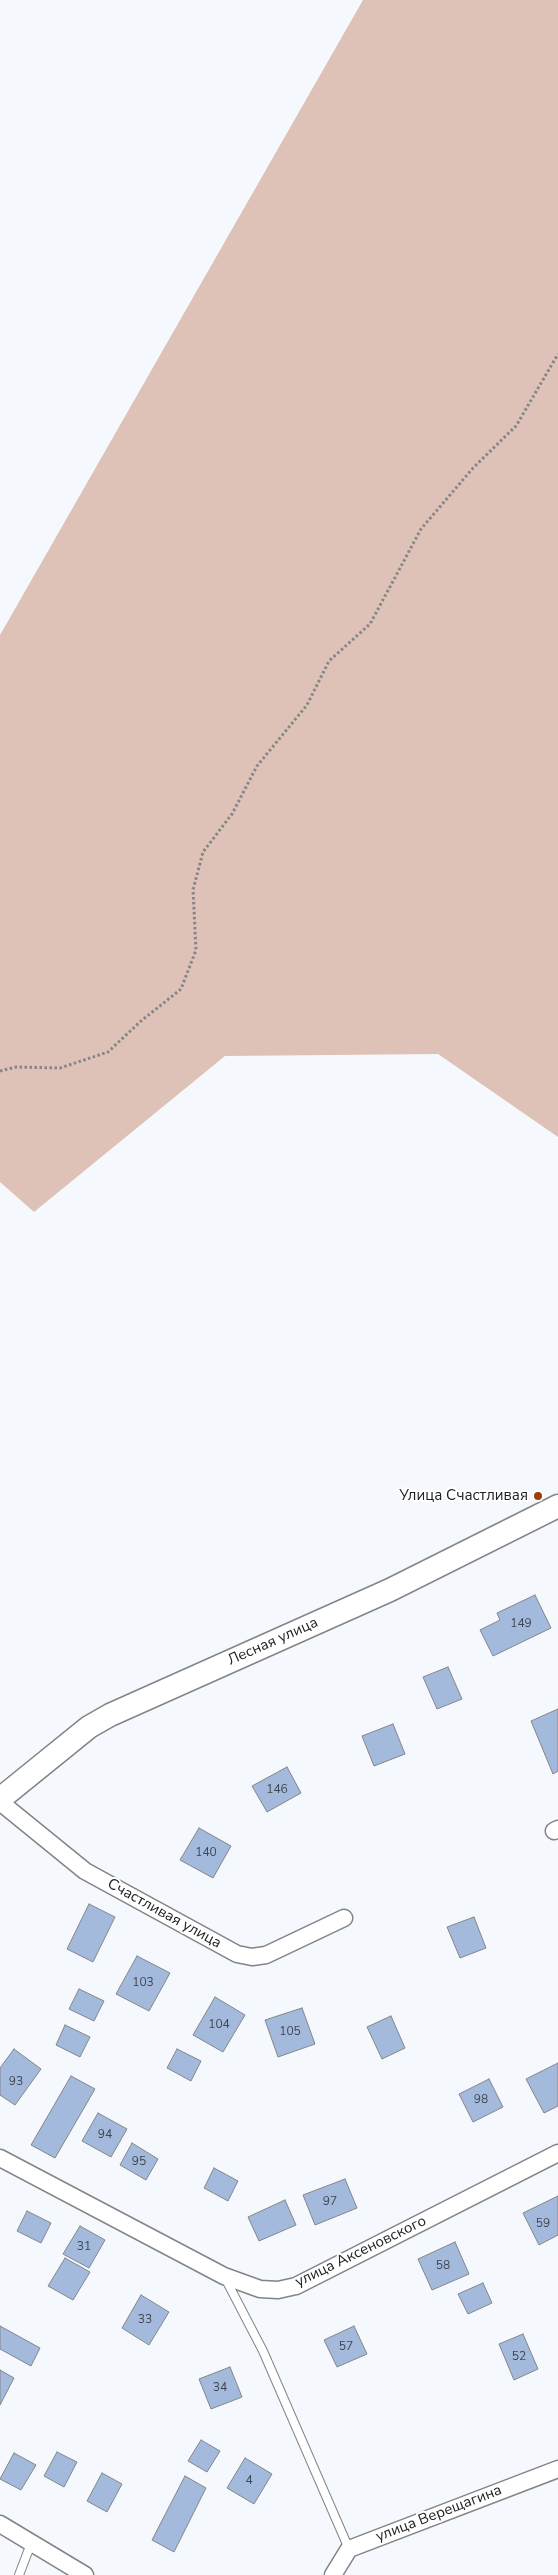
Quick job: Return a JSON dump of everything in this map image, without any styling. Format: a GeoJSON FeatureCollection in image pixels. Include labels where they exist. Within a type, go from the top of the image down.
{"type":"FeatureCollection","features":[{"type":"Feature","properties":{"kind":"main road","name":"Лесная улица"},"geometry":{"type":"LineString","coordinates":[[0,1800],[89,1727],[110,1715],[390,1590],[558,1506]]}},
{"type":"Feature","properties":{"kind":"street","name":"Счастливая улица"},"geometry":{"type":"LineString","coordinates":[[0,1800],[85,1871],[237,1954],[252,1957],[266,1955],[344,1918]]}},
{"type":"Feature","properties":{"kind":"street","name":"улица Аксеновского"},"geometry":{"type":"LineString","coordinates":[[0,2158],[224,2276],[260,2290],[278,2290],[296,2286],[558,2153]]}},
{"type":"Feature","properties":{"kind":"street","name":"улица Верещагина"},"geometry":{"type":"LineString","coordinates":[[349,2549],[558,2469]]}},
{"type":"Feature","properties":{"kind":"street"},"geometry":{"type":"LineString","coordinates":[[0,2524],[85,2575]]}},
{"type":"Feature","properties":{"kind":"street"},"geometry":{"type":"LineString","coordinates":[[332,2575],[349,2549]]}},
{"type":"Feature","properties":{"kind":"lane"},"geometry":{"type":"LineString","coordinates":[[224,2276],[263,2351],[349,2549]]}},
{"type":"Feature","properties":{"kind":"lane"},"geometry":{"type":"LineString","coordinates":[[19,2575],[32,2542]]}},
{"type":"Feature","properties":{"kind":"path"},"geometry":{"type":"LineString","coordinates":[[0,1071],[16,1067],[60,1068],[108,1052],[141,1021],[181,989],[196,950],[193,890],[204,852],[232,814],[257,766],[307,705],[329,661],[370,624],[420,529],[473,468],[516,426],[558,354]]}},
{"type":"Feature","properties":{"kind":"shaded area"},"geometry":{"type":"Polygon","coordinates":[[[363,0],[558,0],[558,1137],[438,1054],[225,1056],[34,1212],[0,1182],[0,635],[363,0]]]}},
{"type":"Feature","properties":{"kind":"building"},"geometry":{"type":"Polygon","coordinates":[[[535,1595],[551,1628],[493,1656],[480,1630],[500,1620],[497,1613],[535,1595]]]}},
{"type":"Feature","properties":{"kind":"building"},"geometry":{"type":"Polygon","coordinates":[[[448,1667],[462,1699],[437,1709],[423,1677],[448,1667]]]}},
{"type":"Feature","properties":{"kind":"building"},"geometry":{"type":"Polygon","coordinates":[[[558,1709],[558,1771],[553,1774],[531,1721],[558,1709]]]}},
{"type":"Feature","properties":{"kind":"building"},"geometry":{"type":"Polygon","coordinates":[[[393,1724],[405,1754],[374,1766],[362,1736],[393,1724]]]}},
{"type":"Feature","properties":{"kind":"building"},"geometry":{"type":"Polygon","coordinates":[[[287,1767],[301,1793],[267,1812],[252,1786],[287,1767]]]}},
{"type":"Feature","properties":{"kind":"building"},"geometry":{"type":"Polygon","coordinates":[[[199,1828],[231,1846],[213,1878],[180,1860],[199,1828]]]}},
{"type":"Feature","properties":{"kind":"building"},"geometry":{"type":"Polygon","coordinates":[[[89,1904],[115,1917],[93,1962],[67,1949],[89,1904]]]}},
{"type":"Feature","properties":{"kind":"building"},"geometry":{"type":"Polygon","coordinates":[[[474,1917],[486,1948],[460,1958],[447,1927],[474,1917]]]}},
{"type":"Feature","properties":{"kind":"building"},"geometry":{"type":"Polygon","coordinates":[[[137,1956],[170,1973],[149,2011],[116,1994],[137,1956]]]}},
{"type":"Feature","properties":{"kind":"building"},"geometry":{"type":"Polygon","coordinates":[[[79,1989],[104,2001],[94,2021],[69,2009],[79,1989]]]}},
{"type":"Feature","properties":{"kind":"building"},"geometry":{"type":"Polygon","coordinates":[[[215,1997],[245,2015],[223,2052],[193,2035],[215,1997]]]}},
{"type":"Feature","properties":{"kind":"building"},"geometry":{"type":"Polygon","coordinates":[[[302,2008],[315,2044],[278,2057],[265,2020],[302,2008]]]}},
{"type":"Feature","properties":{"kind":"building"},"geometry":{"type":"Polygon","coordinates":[[[391,2016],[405,2048],[382,2059],[367,2027],[391,2016]]]}},
{"type":"Feature","properties":{"kind":"building"},"geometry":{"type":"Polygon","coordinates":[[[65,2025],[90,2037],[80,2057],[56,2045],[65,2025]]]}},
{"type":"Feature","properties":{"kind":"building"},"geometry":{"type":"Polygon","coordinates":[[[14,2049],[41,2069],[15,2105],[0,2095],[0,2068],[14,2049]]]}},
{"type":"Feature","properties":{"kind":"building"},"geometry":{"type":"Polygon","coordinates":[[[177,2049],[201,2061],[191,2081],[167,2068],[177,2049]]]}},
{"type":"Feature","properties":{"kind":"building"},"geometry":{"type":"Polygon","coordinates":[[[558,2063],[558,2106],[544,2113],[526,2079],[558,2063]]]}},
{"type":"Feature","properties":{"kind":"building"},"geometry":{"type":"Polygon","coordinates":[[[71,2076],[95,2089],[55,2158],[31,2145],[71,2076]]]}},
{"type":"Feature","properties":{"kind":"building"},"geometry":{"type":"Polygon","coordinates":[[[489,2079],[503,2107],[473,2122],[459,2094],[489,2079]]]}},
{"type":"Feature","properties":{"kind":"building"},"geometry":{"type":"Polygon","coordinates":[[[98,2113],[127,2129],[111,2157],[82,2141],[98,2113]]]}},
{"type":"Feature","properties":{"kind":"building"},"geometry":{"type":"Polygon","coordinates":[[[132,2143],[158,2159],[146,2180],[120,2165],[132,2143]]]}},
{"type":"Feature","properties":{"kind":"building"},"geometry":{"type":"Polygon","coordinates":[[[214,2168],[238,2181],[228,2201],[204,2188],[214,2168]]]}},
{"type":"Feature","properties":{"kind":"building"},"geometry":{"type":"Polygon","coordinates":[[[345,2179],[357,2208],[315,2225],[303,2195],[345,2179]]]}},
{"type":"Feature","properties":{"kind":"building"},"geometry":{"type":"Polygon","coordinates":[[[558,2196],[558,2235],[539,2245],[523,2213],[558,2196]]]}},
{"type":"Feature","properties":{"kind":"building"},"geometry":{"type":"Polygon","coordinates":[[[285,2200],[296,2225],[259,2241],[248,2217],[285,2200]]]}},
{"type":"Feature","properties":{"kind":"building"},"geometry":{"type":"Polygon","coordinates":[[[27,2211],[51,2223],[41,2243],[17,2231],[27,2211]]]}},
{"type":"Feature","properties":{"kind":"building"},"geometry":{"type":"Polygon","coordinates":[[[80,2226],[105,2240],[89,2268],[63,2254],[80,2226]]]}},
{"type":"Feature","properties":{"kind":"building"},"geometry":{"type":"Polygon","coordinates":[[[455,2242],[469,2274],[432,2290],[418,2259],[455,2242]]]}},
{"type":"Feature","properties":{"kind":"building"},"geometry":{"type":"Polygon","coordinates":[[[65,2258],[90,2272],[73,2300],[48,2286],[65,2258]]]}},
{"type":"Feature","properties":{"kind":"building"},"geometry":{"type":"Polygon","coordinates":[[[483,2283],[492,2303],[468,2314],[458,2294],[483,2283]]]}},
{"type":"Feature","properties":{"kind":"building"},"geometry":{"type":"Polygon","coordinates":[[[141,2295],[169,2312],[149,2345],[122,2328],[141,2295]]]}},
{"type":"Feature","properties":{"kind":"building"},"geometry":{"type":"Polygon","coordinates":[[[0,2326],[40,2348],[31,2366],[0,2349],[0,2326]]]}},
{"type":"Feature","properties":{"kind":"building"},"geometry":{"type":"Polygon","coordinates":[[[354,2326],[367,2354],[337,2367],[324,2340],[354,2326]]]}},
{"type":"Feature","properties":{"kind":"building"},"geometry":{"type":"Polygon","coordinates":[[[523,2334],[538,2369],[514,2380],[499,2344],[523,2334]]]}},
{"type":"Feature","properties":{"kind":"building"},"geometry":{"type":"Polygon","coordinates":[[[230,2367],[242,2397],[211,2409],[199,2379],[230,2367]]]}},
{"type":"Feature","properties":{"kind":"building"},"geometry":{"type":"Polygon","coordinates":[[[0,2370],[14,2378],[0,2405],[0,2370]]]}},
{"type":"Feature","properties":{"kind":"building"},"geometry":{"type":"Polygon","coordinates":[[[201,2440],[220,2451],[207,2472],[188,2461],[201,2440]]]}},
{"type":"Feature","properties":{"kind":"building"},"geometry":{"type":"Polygon","coordinates":[[[57,2452],[77,2462],[64,2487],[44,2476],[57,2452]]]}},
{"type":"Feature","properties":{"kind":"building"},"geometry":{"type":"Polygon","coordinates":[[[14,2453],[36,2465],[21,2490],[0,2479],[14,2453]]]}},
{"type":"Feature","properties":{"kind":"building"},"geometry":{"type":"Polygon","coordinates":[[[245,2458],[272,2474],[254,2504],[227,2488],[245,2458]]]}},
{"type":"Feature","properties":{"kind":"building"},"geometry":{"type":"Polygon","coordinates":[[[102,2473],[122,2484],[107,2512],[87,2501],[102,2473]]]}},
{"type":"Feature","properties":{"kind":"building"},"geometry":{"type":"Polygon","coordinates":[[[185,2476],[206,2488],[174,2552],[152,2540],[185,2476]]]}},
{"type":"Feature","properties":{"kind":"place","name":"Улица Счастливая"},"geometry":{"type":"Point","coordinates":[538,1496]}}]}
